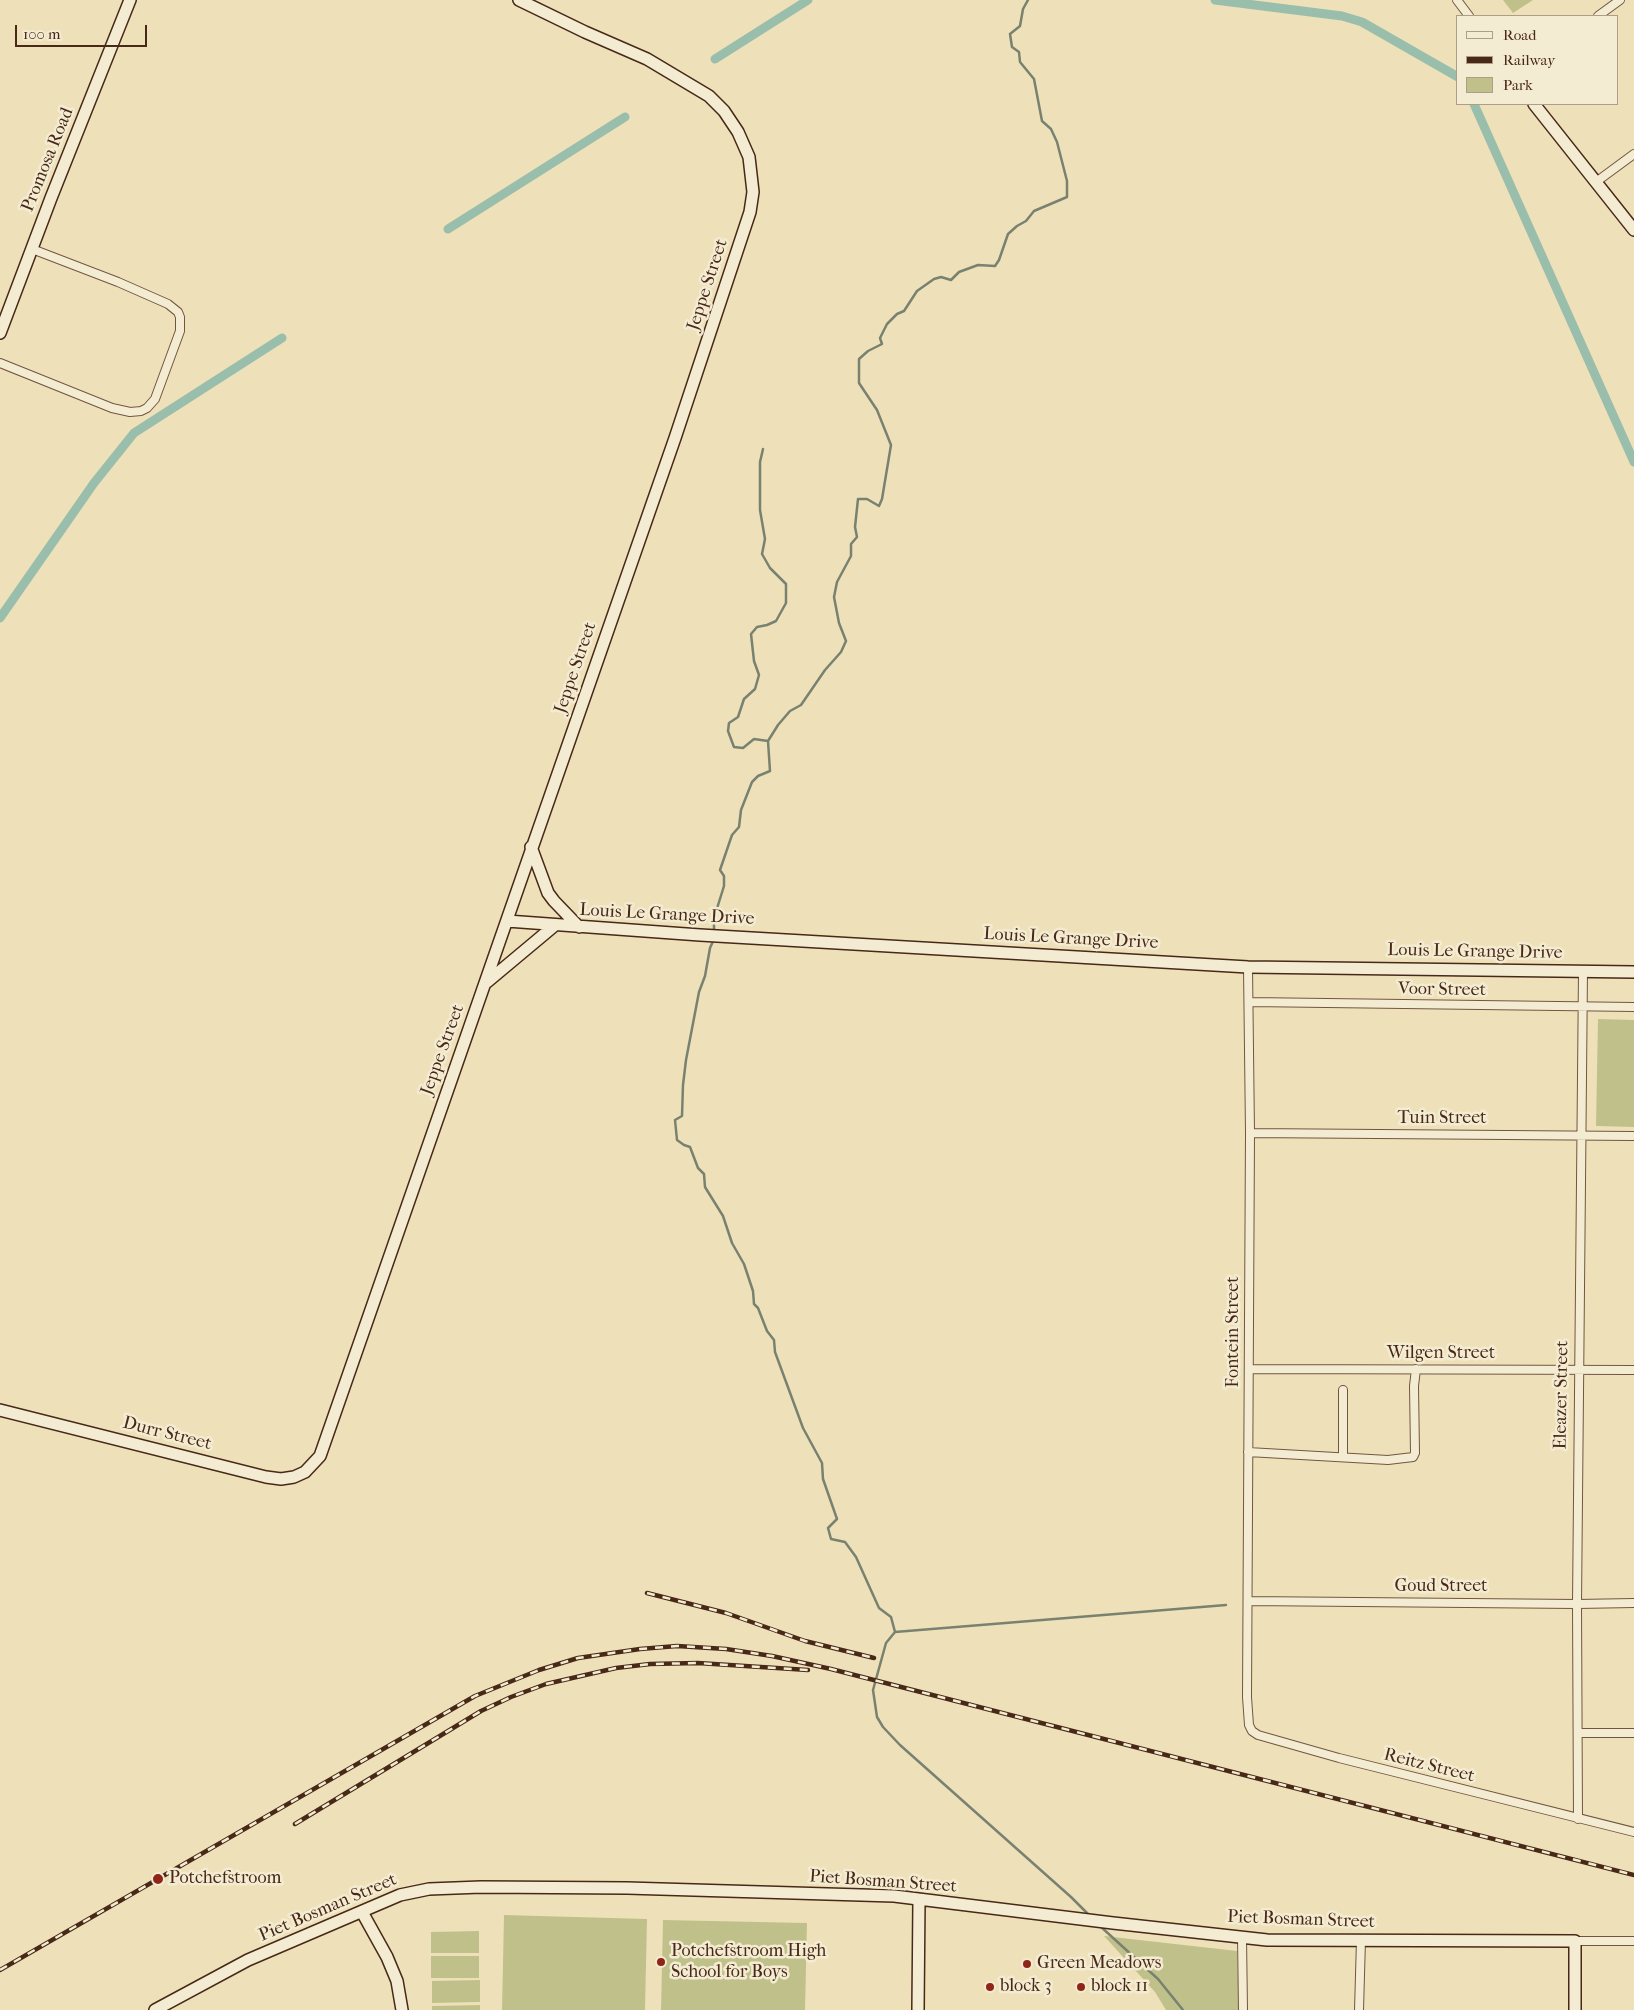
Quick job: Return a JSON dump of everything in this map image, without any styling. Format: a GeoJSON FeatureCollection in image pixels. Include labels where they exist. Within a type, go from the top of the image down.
{"type":"FeatureCollection","features":[{"type":"Feature","properties":{"kind":"street","name":"Promosa Road"},"geometry":{"type":"LineString","coordinates":[[0,334],[130,0]]}},
{"type":"Feature","properties":{"kind":"street","name":"Jeppe Street"},"geometry":{"type":"LineString","coordinates":[[320,1456],[675,438],[750,212],[753,192],[749,157],[738,132],[724,111],[709,96],[647,59],[519,0]]}},
{"type":"Feature","properties":{"kind":"street"},"geometry":{"type":"LineString","coordinates":[[1456,0],[1468,15]]}},
{"type":"Feature","properties":{"kind":"street"},"geometry":{"type":"LineString","coordinates":[[1599,15],[1620,0]]}},
{"type":"Feature","properties":{"kind":"street"},"geometry":{"type":"LineString","coordinates":[[1535,105],[1634,230]]}},
{"type":"Feature","properties":{"kind":"street"},"geometry":{"type":"LineString","coordinates":[[1596,182],[1634,154]]}},
{"type":"Feature","properties":{"kind":"street"},"geometry":{"type":"LineString","coordinates":[[0,364],[112,408],[130,412],[141,411],[147,408],[155,399],[180,331],[178,312],[168,304],[118,282],[32,249]]}},
{"type":"Feature","properties":{"kind":"street"},"geometry":{"type":"LineString","coordinates":[[531,847],[548,893],[579,928]]}},
{"type":"Feature","properties":{"kind":"street","name":"Louis Le Grange Drive"},"geometry":{"type":"LineString","coordinates":[[507,921],[579,928],[1248,967],[1634,972]]}},
{"type":"Feature","properties":{"kind":"street"},"geometry":{"type":"LineString","coordinates":[[486,983],[554,926]]}},
{"type":"Feature","properties":{"kind":"street","name":"Fontein Street"},"geometry":{"type":"LineString","coordinates":[[1247,1697],[1250,1133],[1250,1002],[1248,967]]}},
{"type":"Feature","properties":{"kind":"street","name":"Eleazer Street"},"geometry":{"type":"LineString","coordinates":[[1578,1819],[1577,1604],[1582,971]]}},
{"type":"Feature","properties":{"kind":"street","name":"Voor Street"},"geometry":{"type":"LineString","coordinates":[[1250,1002],[1634,1007]]}},
{"type":"Feature","properties":{"kind":"street","name":"Tuin Street"},"geometry":{"type":"LineString","coordinates":[[1250,1133],[1634,1136]]}},
{"type":"Feature","properties":{"kind":"street","name":"Wilgen Street"},"geometry":{"type":"LineString","coordinates":[[1249,1369],[1634,1370]]}},
{"type":"Feature","properties":{"kind":"street"},"geometry":{"type":"LineString","coordinates":[[1248,1452],[1388,1460],[1413,1457],[1416,1369]]}},
{"type":"Feature","properties":{"kind":"street"},"geometry":{"type":"LineString","coordinates":[[1343,1390],[1343,1457]]}},
{"type":"Feature","properties":{"kind":"street","name":"Durr Street"},"geometry":{"type":"LineString","coordinates":[[0,1410],[266,1477],[281,1479],[294,1477],[304,1472],[320,1456]]}},
{"type":"Feature","properties":{"kind":"street","name":"Goud Street"},"geometry":{"type":"LineString","coordinates":[[1248,1601],[1577,1604],[1634,1602]]}},
{"type":"Feature","properties":{"kind":"street","name":"Reitz Street"},"geometry":{"type":"LineString","coordinates":[[1247,1697],[1249,1725],[1252,1731],[1258,1735],[1339,1758],[1634,1832]]}},
{"type":"Feature","properties":{"kind":"street"},"geometry":{"type":"LineString","coordinates":[[1578,1733],[1634,1734]]}},
{"type":"Feature","properties":{"kind":"street","name":"Piet Bosman Street"},"geometry":{"type":"LineString","coordinates":[[155,2010],[248,1960],[391,1898],[409,1892],[451,1887],[627,1888],[894,1896],[1267,1940],[1634,1941]]}},
{"type":"Feature","properties":{"kind":"street"},"geometry":{"type":"LineString","coordinates":[[918,2010],[919,1899]]}},
{"type":"Feature","properties":{"kind":"street"},"geometry":{"type":"LineString","coordinates":[[362,1912],[387,1957],[397,1981],[402,2010]]}},
{"type":"Feature","properties":{"kind":"street"},"geometry":{"type":"LineString","coordinates":[[1242,1937],[1243,2010]]}},
{"type":"Feature","properties":{"kind":"street"},"geometry":{"type":"LineString","coordinates":[[1360,2010],[1361,1940]]}},
{"type":"Feature","properties":{"kind":"street"},"geometry":{"type":"LineString","coordinates":[[1575,1941],[1575,2010]]}},
{"type":"Feature","properties":{"kind":"green space"},"geometry":{"type":"Polygon","coordinates":[[[1503,0],[1533,0],[1513,13],[1503,0]]]}},
{"type":"Feature","properties":{"kind":"green space"},"geometry":{"type":"Polygon","coordinates":[[[1598,1019],[1634,1020],[1634,1127],[1596,1126],[1598,1019]]]}},
{"type":"Feature","properties":{"kind":"green space"},"geometry":{"type":"Polygon","coordinates":[[[504,1915],[647,1919],[645,2010],[502,2010],[504,1915]]]}},
{"type":"Feature","properties":{"kind":"green space"},"geometry":{"type":"Polygon","coordinates":[[[663,1920],[807,1923],[805,2010],[661,2010],[663,1920]]]}},
{"type":"Feature","properties":{"kind":"green space"},"geometry":{"type":"Polygon","coordinates":[[[479,1931],[479,1953],[431,1953],[431,1932],[479,1931]]]}},
{"type":"Feature","properties":{"kind":"green space"},"geometry":{"type":"Polygon","coordinates":[[[1104,1936],[1237,1951],[1239,2010],[1166,2010],[1155,1992],[1104,1936]]]}},
{"type":"Feature","properties":{"kind":"green space"},"geometry":{"type":"Polygon","coordinates":[[[431,1956],[479,1956],[479,1978],[431,1978],[431,1956]]]}},
{"type":"Feature","properties":{"kind":"green space"},"geometry":{"type":"Polygon","coordinates":[[[480,1980],[480,2002],[432,2003],[432,1981],[480,1980]]]}},
{"type":"Feature","properties":{"kind":"green space"},"geometry":{"type":"Polygon","coordinates":[[[480,2005],[480,2010],[432,2010],[432,2006],[480,2005]]]}},
{"type":"Feature","properties":{"kind":"waterway"},"geometry":{"type":"LineString","coordinates":[[715,59],[808,0]]}},
{"type":"Feature","properties":{"kind":"waterway"},"geometry":{"type":"LineString","coordinates":[[768,741],[790,711],[801,705],[825,670],[841,652],[846,641],[839,623],[834,597],[837,582],[851,556],[851,544],[857,537],[855,527],[858,499],[867,499],[879,506],[882,499],[891,445],[877,410],[859,383],[859,359],[868,351],[882,344],[880,338],[887,324],[897,314],[904,311],[917,291],[934,279],[941,277],[951,280],[959,272],[978,265],[995,266],[1008,234],[1026,221],[1034,211],[1067,197],[1067,181],[1057,142],[1051,129],[1042,121],[1034,79],[1020,62],[1019,52],[1012,47],[1010,34],[1020,26],[1023,9],[1028,0]]}},
{"type":"Feature","properties":{"kind":"waterway"},"geometry":{"type":"LineString","coordinates":[[1215,0],[1342,16],[1362,22],[1456,76]]}},
{"type":"Feature","properties":{"kind":"waterway"},"geometry":{"type":"LineString","coordinates":[[1474,105],[1634,462]]}},
{"type":"Feature","properties":{"kind":"waterway"},"geometry":{"type":"LineString","coordinates":[[448,229],[625,117]]}},
{"type":"Feature","properties":{"kind":"waterway"},"geometry":{"type":"LineString","coordinates":[[0,618],[94,483],[134,433],[282,338]]}},
{"type":"Feature","properties":{"kind":"waterway"},"geometry":{"type":"LineString","coordinates":[[714,934],[714,918],[724,886],[724,876],[720,870],[732,835],[739,827],[741,810],[752,782],[758,776],[770,771],[768,741],[754,739],[743,748],[734,747],[728,731],[729,723],[738,717],[744,699],[755,689],[759,675],[754,661],[751,634],[757,627],[776,621],[786,603],[786,584],[770,568],[762,554],[765,539],[760,510],[760,462],[763,449]]}},
{"type":"Feature","properties":{"kind":"waterway"},"geometry":{"type":"LineString","coordinates":[[714,939],[699,992],[686,1060],[682,1116],[675,1120],[677,1140],[690,1147],[698,1168],[704,1174],[705,1187],[723,1216],[732,1243],[744,1264],[753,1291],[754,1304],[758,1308],[767,1331],[774,1340],[775,1352],[803,1428],[822,1463],[823,1479],[837,1519],[828,1528],[831,1539],[845,1542],[856,1557],[879,1608],[891,1617],[895,1632]]}},
{"type":"Feature","properties":{"kind":"waterway"},"geometry":{"type":"LineString","coordinates":[[1091,1917],[900,1745],[883,1727],[877,1717],[873,1690],[886,1643],[895,1632],[1226,1605]]}},
{"type":"Feature","properties":{"kind":"waterway"},"geometry":{"type":"LineString","coordinates":[[1100,1926],[1158,1979],[1183,2010]]}},
{"type":"Feature","properties":{"kind":"railway"},"geometry":{"type":"LineString","coordinates":[[647,1593],[726,1613],[805,1641],[874,1658]]}},
{"type":"Feature","properties":{"kind":"railway"},"geometry":{"type":"LineString","coordinates":[[0,1970],[475,1696],[539,1670],[578,1658],[677,1646],[726,1649],[772,1656],[831,1669],[1634,1875]]}},
{"type":"Feature","properties":{"kind":"railway"},"geometry":{"type":"LineString","coordinates":[[295,1824],[481,1711],[546,1684],[616,1668],[650,1664],[698,1663],[808,1670]]}},
{"type":"Feature","properties":{"kind":"place","name":"Potchefstroom"},"geometry":{"type":"Point","coordinates":[158,1879]}},
{"type":"Feature","properties":{"kind":"place","name":"Potchefstroom High School for Boys"},"geometry":{"type":"Point","coordinates":[661,1962]}},
{"type":"Feature","properties":{"kind":"place","name":"Green Meadows"},"geometry":{"type":"Point","coordinates":[1027,1964]}},
{"type":"Feature","properties":{"kind":"place","name":"block 3"},"geometry":{"type":"Point","coordinates":[990,1987]}},
{"type":"Feature","properties":{"kind":"place","name":"block 11"},"geometry":{"type":"Point","coordinates":[1081,1987]}}]}
